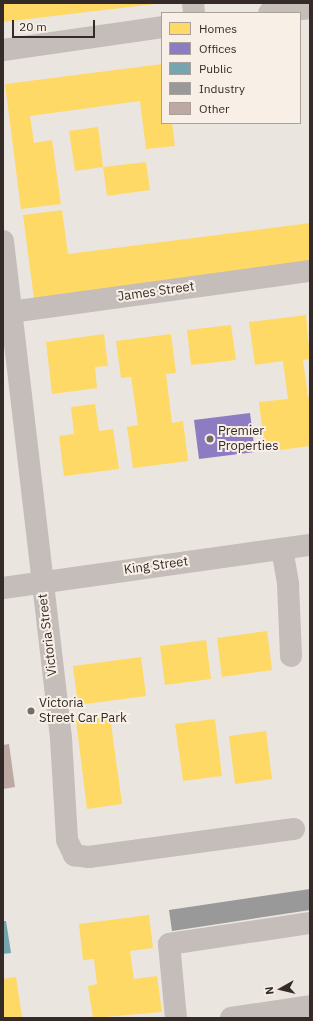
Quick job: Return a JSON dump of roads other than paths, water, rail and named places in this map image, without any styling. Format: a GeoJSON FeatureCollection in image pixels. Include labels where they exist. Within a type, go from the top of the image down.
{"type":"FeatureCollection","features":[{"type":"Feature","properties":{"kind":"street"},"geometry":{"type":"LineString","coordinates":[[277,12],[310,8]]}},
{"type":"Feature","properties":{"kind":"street"},"geometry":{"type":"LineString","coordinates":[[3,50],[161,27]]}},
{"type":"Feature","properties":{"kind":"street","name":"Victoria Street"},"geometry":{"type":"LineString","coordinates":[[3,241],[7,312],[61,738],[67,840],[74,855],[89,857],[294,829]]}},
{"type":"Feature","properties":{"kind":"street","name":"James Street"},"geometry":{"type":"LineString","coordinates":[[7,312],[310,271]]}},
{"type":"Feature","properties":{"kind":"street","name":"King Street"},"geometry":{"type":"LineString","coordinates":[[3,588],[42,581],[310,546]]}},
{"type":"Feature","properties":{"kind":"street"},"geometry":{"type":"LineString","coordinates":[[282,549],[288,584],[291,656]]}},
{"type":"Feature","properties":{"kind":"street"},"geometry":{"type":"LineString","coordinates":[[176,1018],[169,944],[310,923]]}},
{"type":"Feature","properties":{"kind":"street"},"geometry":{"type":"LineString","coordinates":[[231,1018],[310,1006]]}},
{"type":"Feature","properties":{"kind":"place","name":"Premier Properties"},"geometry":{"type":"Point","coordinates":[210,439]}},
{"type":"Feature","properties":{"kind":"place","name":"Victoria Street Car Park"},"geometry":{"type":"Point","coordinates":[31,711]}}]}
